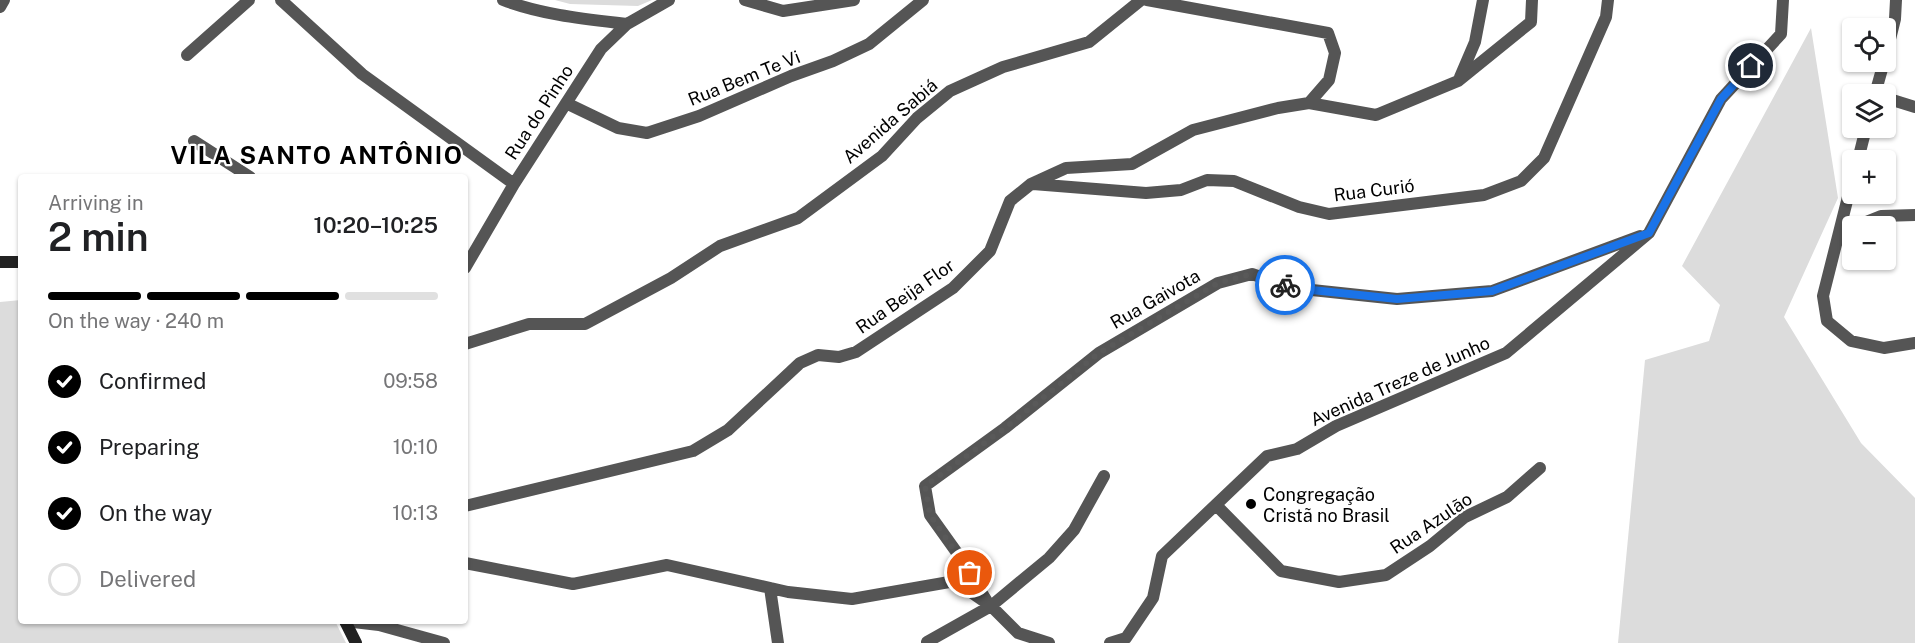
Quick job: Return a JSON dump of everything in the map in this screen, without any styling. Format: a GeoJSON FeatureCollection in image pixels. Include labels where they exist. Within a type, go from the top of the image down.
{"type":"FeatureCollection","features":[{"type":"Feature","properties":{"kind":"street"},"geometry":{"type":"LineString","coordinates":[[0,7],[4,0]]}},
{"type":"Feature","properties":{"kind":"street"},"geometry":{"type":"LineString","coordinates":[[187,55],[249,0]]}},
{"type":"Feature","properties":{"kind":"street"},"geometry":{"type":"LineString","coordinates":[[281,0],[362,74],[514,184]]}},
{"type":"Feature","properties":{"kind":"street"},"geometry":{"type":"LineString","coordinates":[[503,0],[526,9],[573,18],[627,24]]}},
{"type":"Feature","properties":{"kind":"street","name":"Rua do Pinho"},"geometry":{"type":"LineString","coordinates":[[468,263],[514,184],[601,49],[627,24],[669,0]]}},
{"type":"Feature","properties":{"kind":"street"},"geometry":{"type":"LineString","coordinates":[[745,0],[783,11],[854,0]]}},
{"type":"Feature","properties":{"kind":"street","name":"Rua Bem Te Vi"},"geometry":{"type":"LineString","coordinates":[[566,104],[618,128],[647,133],[699,116],[869,44],[923,0]]}},
{"type":"Feature","properties":{"kind":"street","name":"Avenida Sabiá"},"geometry":{"type":"LineString","coordinates":[[468,343],[529,324],[585,324],[670,278],[720,246],[798,218],[882,156],[917,118],[950,91],[1003,67],[1089,42],[1141,0]]}},
{"type":"Feature","properties":{"kind":"street"},"geometry":{"type":"LineString","coordinates":[[1147,0],[1328,33],[1335,53],[1329,80],[1309,103]]}},
{"type":"Feature","properties":{"kind":"street"},"geometry":{"type":"LineString","coordinates":[[1458,81],[1475,42],[1483,0]]}},
{"type":"Feature","properties":{"kind":"street","name":"Rua Beija Flor"},"geometry":{"type":"LineString","coordinates":[[468,505],[693,451],[728,430],[800,363],[818,355],[839,357],[856,352],[953,288],[990,251],[1010,201],[1031,184],[1066,168],[1132,164],[1193,130],[1278,108],[1309,103],[1376,115],[1458,81],[1531,22],[1532,0]]}},
{"type":"Feature","properties":{"kind":"street","name":"Rua Curió"},"geometry":{"type":"LineString","coordinates":[[1031,184],[1146,193],[1181,190],[1208,180],[1234,181],[1299,207],[1329,214],[1484,195],[1521,181],[1544,158],[1606,17],[1608,0]]}},
{"type":"Feature","properties":{"kind":"street"},"geometry":{"type":"LineString","coordinates":[[1649,233],[1721,99],[1782,34],[1783,0]]}},
{"type":"Feature","properties":{"kind":"street"},"geometry":{"type":"LineString","coordinates":[[1895,18],[1896,0]]}},
{"type":"Feature","properties":{"kind":"street"},"geometry":{"type":"LineString","coordinates":[[1896,101],[1915,107]]}},
{"type":"Feature","properties":{"kind":"street"},"geometry":{"type":"LineString","coordinates":[[194,141],[245,174]]}},
{"type":"Feature","properties":{"kind":"street"},"geometry":{"type":"LineString","coordinates":[[1846,204],[1823,296],[1827,321],[1851,341],[1884,348],[1915,343]]}},
{"type":"Feature","properties":{"kind":"street"},"geometry":{"type":"LineString","coordinates":[[1881,216],[1915,214]]}},
{"type":"Feature","properties":{"kind":"street","name":"Avenida Treze de Junho"},"geometry":{"type":"LineString","coordinates":[[1110,643],[1126,639],[1153,598],[1162,556],[1268,456],[1297,449],[1336,426],[1506,353],[1649,233]]}},
{"type":"Feature","properties":{"kind":"street","name":"Rua Gaivota"},"geometry":{"type":"LineString","coordinates":[[960,556],[930,515],[925,486],[1005,428],[1099,353],[1218,283],[1252,274],[1293,288],[1397,299],[1492,291],[1649,233]]}},
{"type":"Feature","properties":{"kind":"street"},"geometry":{"type":"LineString","coordinates":[[0,262],[18,262]]}},
{"type":"Feature","properties":{"kind":"street","name":"Rua Azulão"},"geometry":{"type":"LineString","coordinates":[[1216,505],[1281,571],[1339,582],[1386,575],[1430,546],[1465,517],[1507,497],[1539,468]]}},
{"type":"Feature","properties":{"kind":"street"},"geometry":{"type":"LineString","coordinates":[[927,642],[991,606],[1049,558],[1074,530],[1104,476]]}},
{"type":"Feature","properties":{"kind":"street"},"geometry":{"type":"LineString","coordinates":[[955,581],[960,556]]}},
{"type":"Feature","properties":{"kind":"street"},"geometry":{"type":"LineString","coordinates":[[960,556],[991,606]]}},
{"type":"Feature","properties":{"kind":"street"},"geometry":{"type":"LineString","coordinates":[[468,564],[573,584],[667,565],[788,592],[852,599],[955,581],[991,606],[1018,633],[1048,643]]}},
{"type":"Feature","properties":{"kind":"street"},"geometry":{"type":"LineString","coordinates":[[770,588],[778,643]]}},
{"type":"Feature","properties":{"kind":"street"},"geometry":{"type":"LineString","coordinates":[[346,624],[356,643]]}},
{"type":"Feature","properties":{"kind":"street"},"geometry":{"type":"LineString","coordinates":[[370,624],[444,643]]}},
{"type":"Feature","properties":{"kind":"shaded area"},"geometry":{"type":"Polygon","coordinates":[[[555,0],[652,0],[638,6],[570,4],[555,0]]]}},
{"type":"Feature","properties":{"kind":"shaded area"},"geometry":{"type":"Polygon","coordinates":[[[1811,28],[1838,198],[1784,317],[1861,443],[1915,498],[1915,643],[1618,643],[1645,360],[1709,341],[1720,305],[1682,266],[1811,28]]]}},
{"type":"Feature","properties":{"kind":"shaded area"},"geometry":{"type":"Polygon","coordinates":[[[18,300],[18,624],[336,624],[346,643],[0,643],[0,302],[18,300]]]}},
{"type":"Feature","properties":{"kind":"way so far"},"geometry":{"type":"LineString","coordinates":[[970,573],[930,515],[925,486],[1005,428],[1099,353],[1218,283],[1252,274],[1285,285]]}},
{"type":"Feature","properties":{"kind":"place","name":"Congregação Cristã no Brasil"},"geometry":{"type":"Point","coordinates":[1251,504]}},
{"type":"Feature","properties":{"kind":"district","name":"VILA SANTO ANTÔNIO"},"geometry":{"type":"Point","coordinates":[317,155]}},
{"type":"Feature","properties":{"kind":"route"},"geometry":{"type":"LineString","coordinates":[[1285,285],[1293,288],[1397,299],[1492,291],[1649,233],[1721,99],[1751,66]]}}]}
